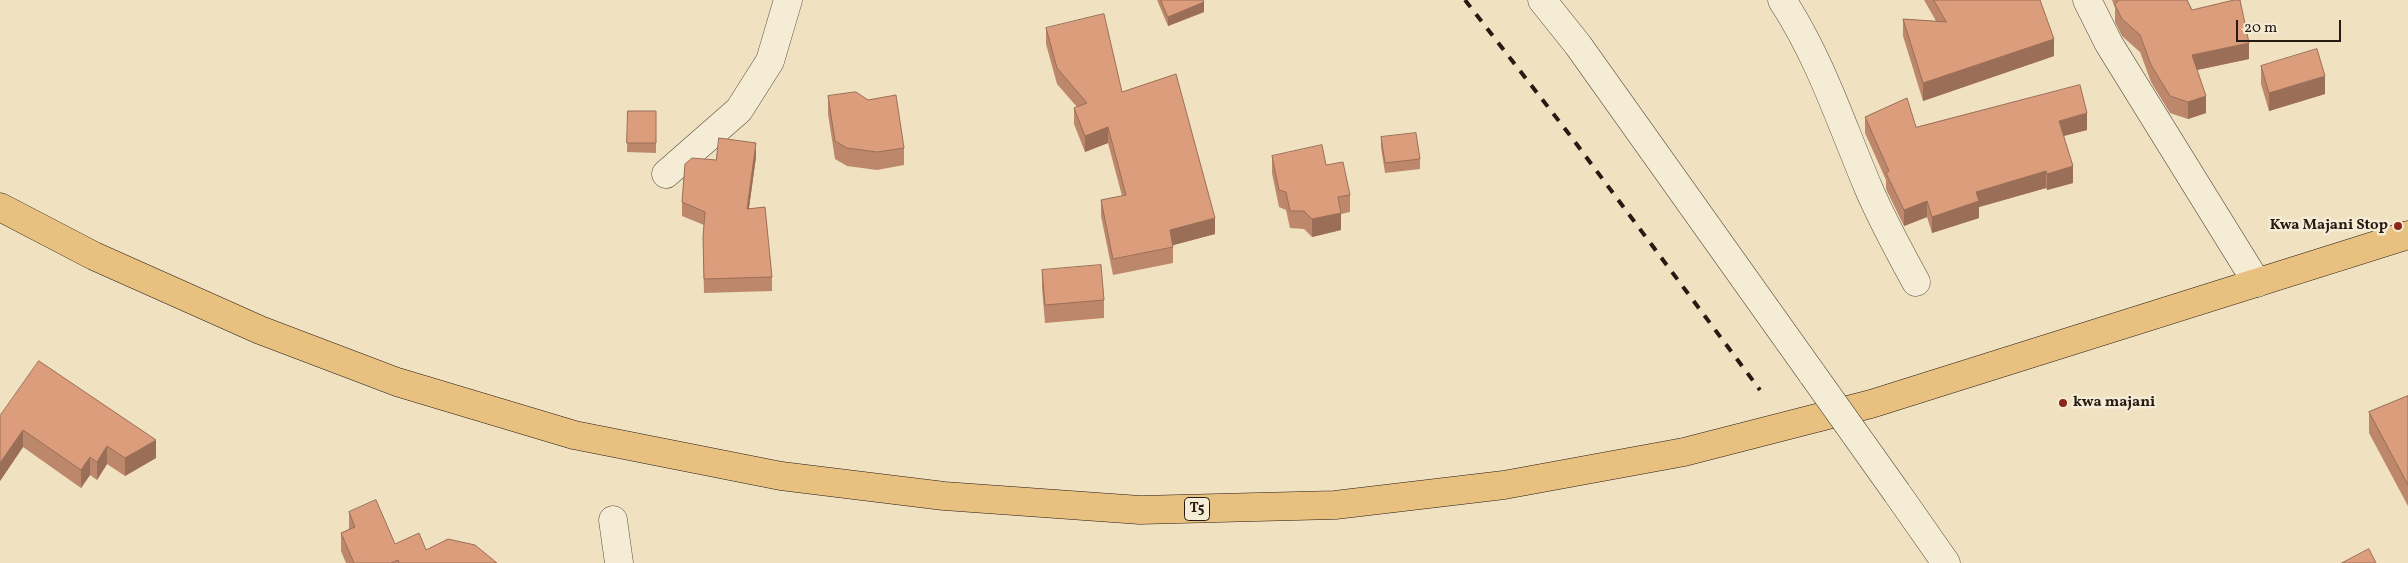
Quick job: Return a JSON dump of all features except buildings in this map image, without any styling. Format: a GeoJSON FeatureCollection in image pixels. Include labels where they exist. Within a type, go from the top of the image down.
{"type":"FeatureCollection","features":[{"type":"Feature","properties":{"kind":"highway","name":"T5"},"geometry":{"type":"LineString","coordinates":[[0,207],[94,256],[260,330],[397,382],[574,435],[781,476],[944,496],[1140,510],[1335,505],[1504,485],[1684,452],[1871,404],[2408,235]]}},
{"type":"Feature","properties":{"kind":"street"},"geometry":{"type":"LineString","coordinates":[[666,174],[739,110],[770,61],[788,0]]}},
{"type":"Feature","properties":{"kind":"street"},"geometry":{"type":"LineString","coordinates":[[1542,0],[1578,45],[1946,563]]}},
{"type":"Feature","properties":{"kind":"street"},"geometry":{"type":"LineString","coordinates":[[1782,0],[1825,79],[1868,188],[1889,233],[1916,282]]}},
{"type":"Feature","properties":{"kind":"street"},"geometry":{"type":"LineString","coordinates":[[2087,0],[2109,44],[2257,283]]}},
{"type":"Feature","properties":{"kind":"street"},"geometry":{"type":"LineString","coordinates":[[613,520],[619,563]]}},
{"type":"Feature","properties":{"kind":"railway"},"geometry":{"type":"LineString","coordinates":[[1465,0],[1569,134],[1760,390]]}},
{"type":"Feature","properties":{"kind":"place","name":"Kwa Majani Stop"},"geometry":{"type":"Point","coordinates":[2398,226]}},
{"type":"Feature","properties":{"kind":"place","name":"kwa majani"},"geometry":{"type":"Point","coordinates":[2063,403]}}]}
